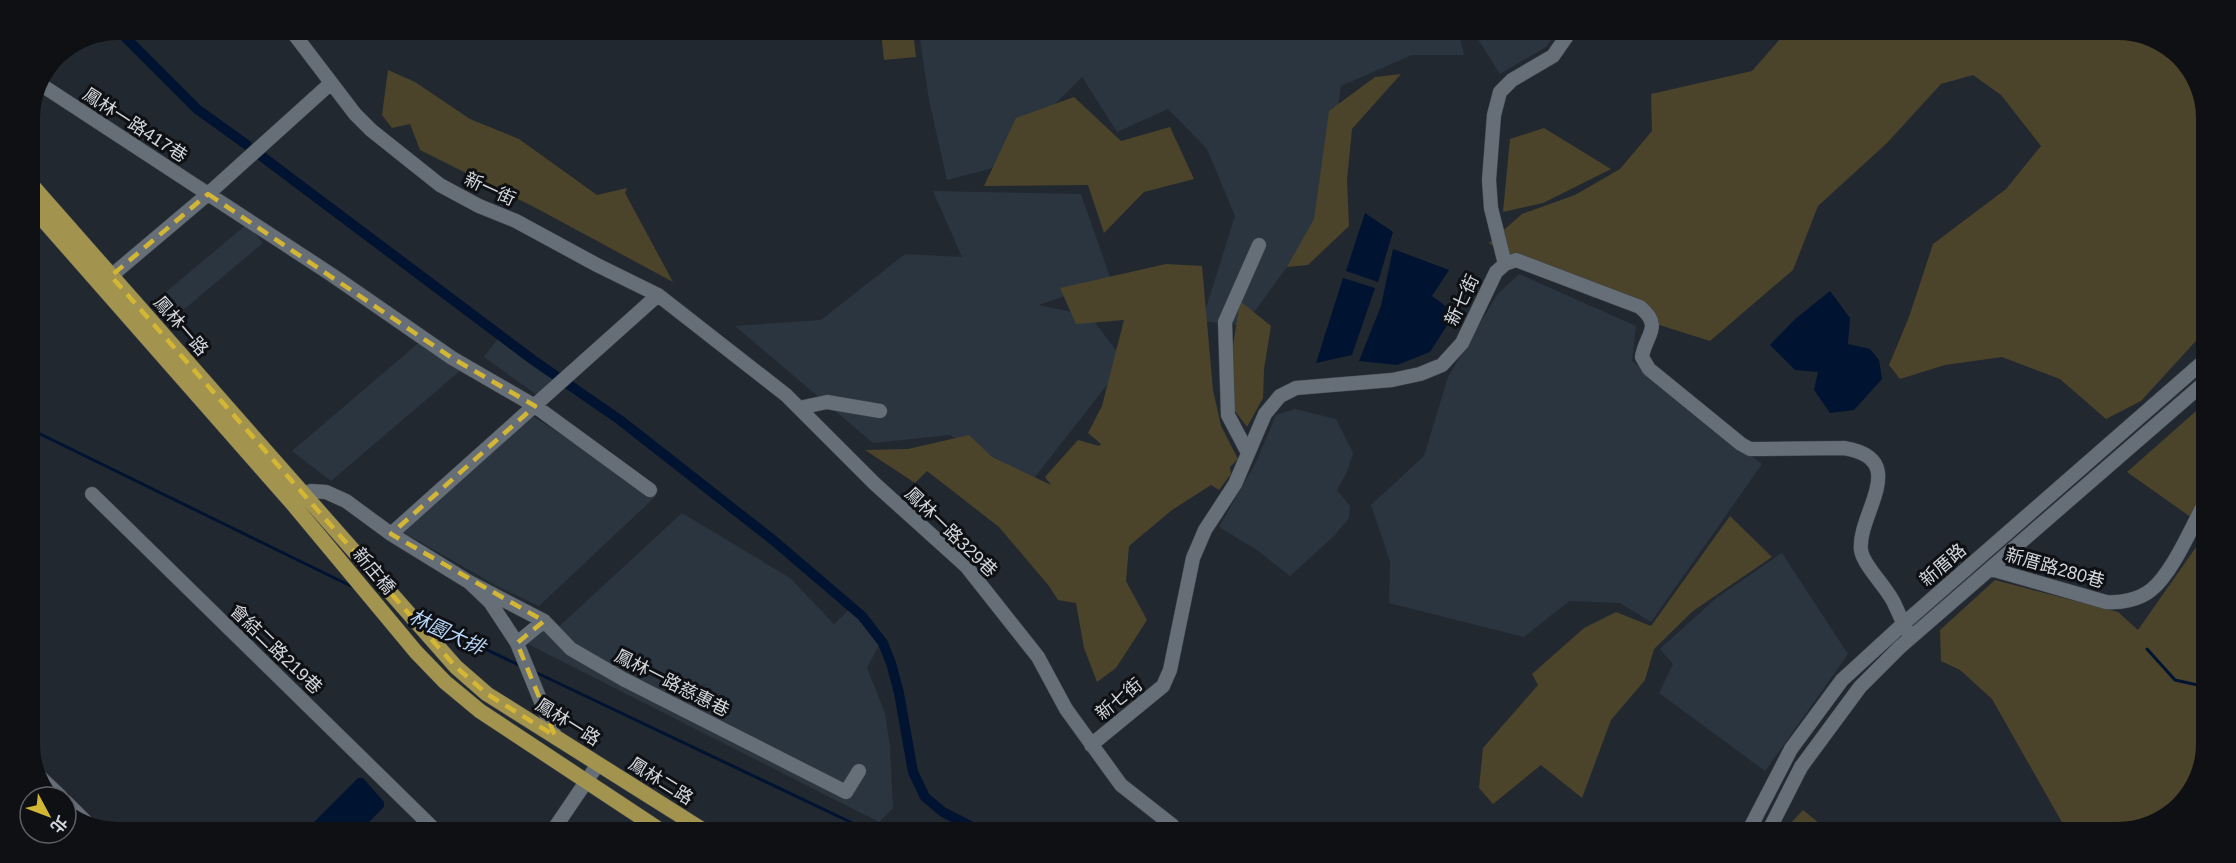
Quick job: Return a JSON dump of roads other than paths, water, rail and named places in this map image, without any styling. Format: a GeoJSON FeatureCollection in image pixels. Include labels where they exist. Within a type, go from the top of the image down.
{"type":"FeatureCollection","features":[{"type":"Feature","properties":{"kind":"main road","name":"鳳林一路"},"geometry":{"type":"LineString","coordinates":[[40,195],[297,499]]}},
{"type":"Feature","properties":{"kind":"main road","name":"鳳林一路"},"geometry":{"type":"LineString","coordinates":[[40,216],[297,499]]}},
{"type":"Feature","properties":{"kind":"main road","name":"新庄橋"},"geometry":{"type":"LineString","coordinates":[[297,499],[456,667],[487,694],[517,713]]}},
{"type":"Feature","properties":{"kind":"main road","name":"新庄橋"},"geometry":{"type":"LineString","coordinates":[[297,499],[416,652],[438,675],[480,711],[586,782]]}},
{"type":"Feature","properties":{"kind":"main road","name":"鳳林一路"},"geometry":{"type":"LineString","coordinates":[[517,713],[598,764]]}},
{"type":"Feature","properties":{"kind":"main road","name":"鳳林二路"},"geometry":{"type":"LineString","coordinates":[[598,764],[690,822]]}},
{"type":"Feature","properties":{"kind":"main road"},"geometry":{"type":"LineString","coordinates":[[586,782],[648,822]]}},
{"type":"Feature","properties":{"kind":"street"},"geometry":{"type":"LineString","coordinates":[[111,276],[208,194],[331,83],[299,40]]}},
{"type":"Feature","properties":{"kind":"street"},"geometry":{"type":"LineString","coordinates":[[1505,264],[1491,208],[1490,180],[1494,115],[1500,92],[1512,80],[1553,56],[1564,40]]}},
{"type":"Feature","properties":{"kind":"street","name":"新一街"},"geometry":{"type":"LineString","coordinates":[[331,83],[355,114],[371,130],[440,185],[479,206],[516,221],[658,295]]}},
{"type":"Feature","properties":{"kind":"street","name":"鳳林一路417巷"},"geometry":{"type":"LineString","coordinates":[[46,88],[332,275],[452,358],[535,406],[650,490]]}},
{"type":"Feature","properties":{"kind":"street"},"geometry":{"type":"LineString","coordinates":[[1248,453],[1228,415],[1225,322],[1259,244]]}},
{"type":"Feature","properties":{"kind":"street","name":"新七街"},"geometry":{"type":"LineString","coordinates":[[1091,745],[1163,686],[1172,661],[1192,558],[1205,530],[1235,484],[1265,414],[1280,396],[1296,388],[1392,380],[1420,374],[1442,364],[1462,343],[1496,272],[1505,264],[1516,260],[1640,307],[1651,318],[1653,331],[1642,357],[1649,369],[1741,444],[1750,449],[1844,448],[1856,450],[1873,462],[1879,472],[1879,482],[1862,540],[1861,551],[1864,560],[1892,600],[1902,625],[1911,637]]}},
{"type":"Feature","properties":{"kind":"street"},"geometry":{"type":"LineString","coordinates":[[391,534],[658,295]]}},
{"type":"Feature","properties":{"kind":"street","name":"鳳林一路329巷"},"geometry":{"type":"LineString","coordinates":[[658,295],[786,395],[875,484],[966,567],[1008,616],[1038,657],[1066,709],[1121,785],[1168,822]]}},
{"type":"Feature","properties":{"kind":"street","name":"新厝路"},"geometry":{"type":"LineString","coordinates":[[1753,822],[1791,749],[1842,680],[2195,369]]}},
{"type":"Feature","properties":{"kind":"street","name":"新厝路"},"geometry":{"type":"LineString","coordinates":[[1773,822],[1801,767],[1860,687],[1911,637],[2195,390]]}},
{"type":"Feature","properties":{"kind":"street"},"geometry":{"type":"LineString","coordinates":[[799,408],[827,402],[880,411]]}},
{"type":"Feature","properties":{"kind":"street"},"geometry":{"type":"LineString","coordinates":[[297,499],[311,491],[326,492],[346,501],[391,534],[469,582],[490,602],[517,643],[555,736]]}},
{"type":"Feature","properties":{"kind":"street","name":"會結二路219巷"},"geometry":{"type":"LineString","coordinates":[[92,494],[427,822]]}},
{"type":"Feature","properties":{"kind":"street","name":"新厝路280巷"},"geometry":{"type":"LineString","coordinates":[[1990,569],[2106,602],[2121,602],[2151,591],[2158,584],[2179,552],[2196,520]]}},
{"type":"Feature","properties":{"kind":"street"},"geometry":{"type":"LineString","coordinates":[[1957,577],[1966,590]]}},
{"type":"Feature","properties":{"kind":"street","name":"鳳林一路慈惠巷"},"geometry":{"type":"LineString","coordinates":[[469,582],[544,621],[571,649],[623,679],[846,792],[859,771]]}},
{"type":"Feature","properties":{"kind":"street"},"geometry":{"type":"LineString","coordinates":[[517,643],[544,621]]}},
{"type":"Feature","properties":{"kind":"street"},"geometry":{"type":"LineString","coordinates":[[559,822],[598,764]]}},
{"type":"Feature","properties":{"kind":"water"},"geometry":{"type":"Polygon","coordinates":[[[1365,213],[1393,232],[1378,282],[1346,271],[1365,213]]]}},
{"type":"Feature","properties":{"kind":"water"},"geometry":{"type":"Polygon","coordinates":[[[1393,249],[1449,270],[1432,296],[1455,313],[1430,352],[1397,365],[1359,361],[1381,306],[1393,249]]]}},
{"type":"Feature","properties":{"kind":"water"},"geometry":{"type":"Polygon","coordinates":[[[1343,278],[1375,288],[1352,355],[1316,363],[1343,278]]]}},
{"type":"Feature","properties":{"kind":"water"},"geometry":{"type":"Polygon","coordinates":[[[1830,291],[1850,318],[1848,344],[1870,349],[1879,360],[1882,379],[1854,410],[1830,413],[1814,390],[1818,372],[1795,370],[1770,345],[1794,320],[1830,291]]]}},
{"type":"Feature","properties":{"kind":"water"},"geometry":{"type":"Polygon","coordinates":[[[358,778],[363,778],[384,802],[384,807],[369,822],[314,822],[358,778]]]}},
{"type":"Feature","properties":{"kind":"waterway"},"geometry":{"type":"LineString","coordinates":[[128,40],[197,109],[247,145]]}},
{"type":"Feature","properties":{"kind":"waterway"},"geometry":{"type":"LineString","coordinates":[[256,152],[533,360],[620,420],[773,540],[862,616],[883,643],[891,663],[899,693],[913,772],[925,797],[943,812],[962,822]]}},
{"type":"Feature","properties":{"kind":"waterway","name":"林園大排"},"geometry":{"type":"LineString","coordinates":[[41,434],[355,588]]}},
{"type":"Feature","properties":{"kind":"waterway","name":"林園大排"},"geometry":{"type":"LineString","coordinates":[[424,620],[521,666]]}},
{"type":"Feature","properties":{"kind":"waterway"},"geometry":{"type":"LineString","coordinates":[[2147,649],[2175,680],[2196,685]]}},
{"type":"Feature","properties":{"kind":"waterway","name":"林園大排"},"geometry":{"type":"LineString","coordinates":[[535,672],[850,822]]}}]}
